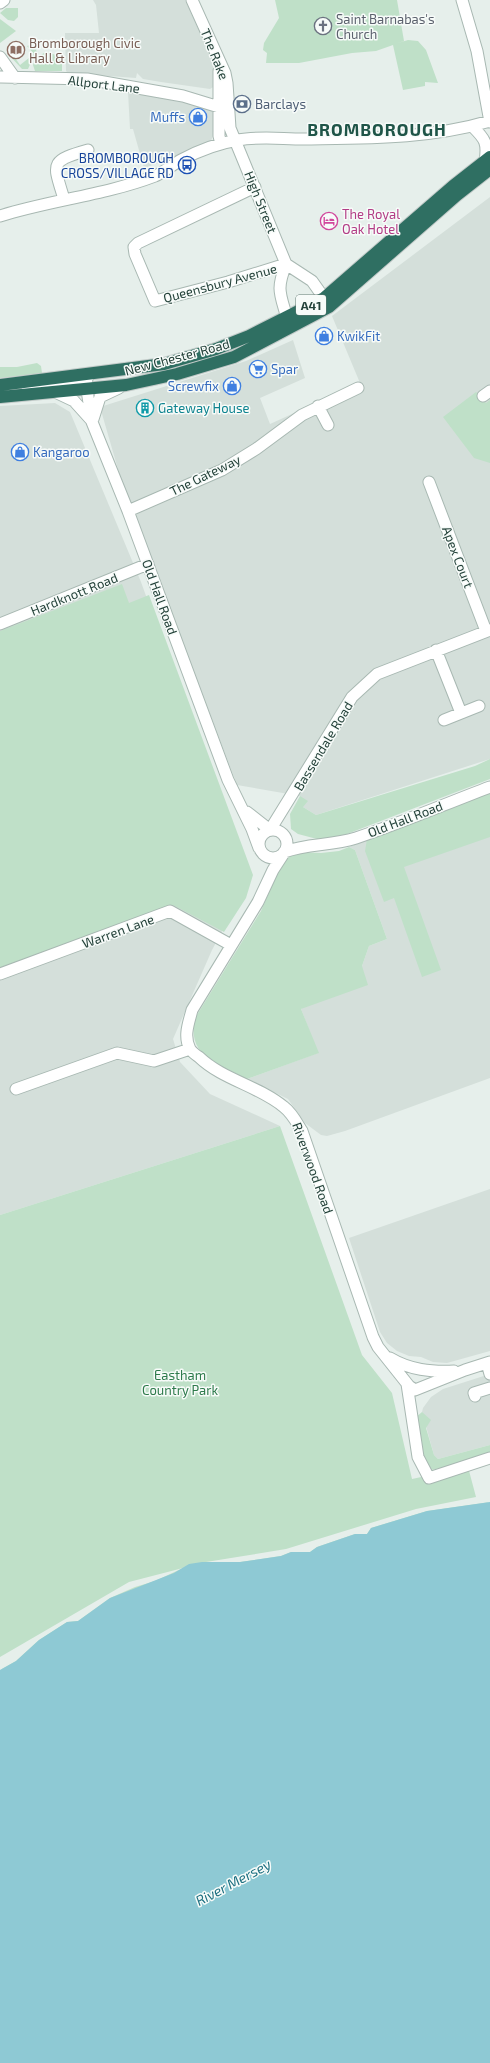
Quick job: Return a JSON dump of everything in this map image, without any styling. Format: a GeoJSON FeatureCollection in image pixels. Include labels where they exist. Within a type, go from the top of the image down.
{"type":"FeatureCollection","features":[{"type":"Feature","properties":{"kind":"highway","name":"New Chester Road"},"geometry":{"type":"LineString","coordinates":[[0,385],[144,367],[194,356],[231,343],[287,318],[324,298],[453,186],[488,162]]}},
{"type":"Feature","properties":{"kind":"highway","name":"New Chester Road"},"geometry":{"type":"LineString","coordinates":[[0,397],[126,385],[177,374],[234,357],[329,307],[457,195],[488,162]]}},
{"type":"Feature","properties":{"kind":"street"},"geometry":{"type":"LineString","coordinates":[[0,3],[4,0]]}},
{"type":"Feature","properties":{"kind":"street","name":"The Rake"},"geometry":{"type":"LineString","coordinates":[[192,0],[225,73],[225,103]]}},
{"type":"Feature","properties":{"kind":"street"},"geometry":{"type":"LineString","coordinates":[[0,216],[64,199],[119,188],[157,175],[182,160],[221,144],[236,140],[262,137],[294,139],[390,137],[442,133],[490,122],[477,51],[462,0]]}},
{"type":"Feature","properties":{"kind":"street"},"geometry":{"type":"LineString","coordinates":[[0,57],[15,78]]}},
{"type":"Feature","properties":{"kind":"street","name":"Allport Lane"},"geometry":{"type":"LineString","coordinates":[[1,77],[87,79],[225,103]]}},
{"type":"Feature","properties":{"kind":"street"},"geometry":{"type":"LineString","coordinates":[[221,144],[218,136],[225,103]]}},
{"type":"Feature","properties":{"kind":"street","name":"High Street"},"geometry":{"type":"LineString","coordinates":[[225,103],[230,128],[291,267]]}},
{"type":"Feature","properties":{"kind":"street"},"geometry":{"type":"LineString","coordinates":[[473,126],[485,141],[488,162]]}},
{"type":"Feature","properties":{"kind":"street"},"geometry":{"type":"LineString","coordinates":[[64,199],[55,170],[56,165],[61,158],[82,155]]}},
{"type":"Feature","properties":{"kind":"street","name":"Queensbury Avenue"},"geometry":{"type":"LineString","coordinates":[[255,187],[138,243],[134,247],[135,254],[155,300],[291,267]]}},
{"type":"Feature","properties":{"kind":"street"},"geometry":{"type":"LineString","coordinates":[[287,318],[279,289],[280,281],[291,267],[312,281],[324,298]]}},
{"type":"Feature","properties":{"kind":"street"},"geometry":{"type":"LineString","coordinates":[[86,389],[87,378],[90,374]]}},
{"type":"Feature","properties":{"kind":"street"},"geometry":{"type":"LineString","coordinates":[[0,390],[73,383],[81,384],[86,389]]}},
{"type":"Feature","properties":{"kind":"street"},"geometry":{"type":"LineString","coordinates":[[92,422],[100,397],[107,392],[126,385]]}},
{"type":"Feature","properties":{"kind":"street","name":"The Gateway"},"geometry":{"type":"LineString","coordinates":[[128,511],[222,470],[256,449],[289,423],[318,406],[358,388]]}},
{"type":"Feature","properties":{"kind":"street","name":"Old Hall Road"},"geometry":{"type":"LineString","coordinates":[[86,389],[92,422],[148,564],[202,714],[231,786],[259,849]]}},
{"type":"Feature","properties":{"kind":"street"},"geometry":{"type":"LineString","coordinates":[[55,392],[74,401],[92,422]]}},
{"type":"Feature","properties":{"kind":"street"},"geometry":{"type":"LineString","coordinates":[[318,406],[328,425]]}},
{"type":"Feature","properties":{"kind":"street","name":"Apex Court"},"geometry":{"type":"LineString","coordinates":[[429,482],[488,631]]}},
{"type":"Feature","properties":{"kind":"street","name":"Hardknott Road"},"geometry":{"type":"LineString","coordinates":[[0,624],[148,564]]}},
{"type":"Feature","properties":{"kind":"street","name":"Bassendale Road"},"geometry":{"type":"LineString","coordinates":[[270,830],[288,804],[352,697],[377,674],[488,631]]}},
{"type":"Feature","properties":{"kind":"street"},"geometry":{"type":"LineString","coordinates":[[436,650],[462,713]]}},
{"type":"Feature","properties":{"kind":"street"},"geometry":{"type":"LineString","coordinates":[[444,720],[479,706]]}},
{"type":"Feature","properties":{"kind":"street","name":"Old Hall Road"},"geometry":{"type":"LineString","coordinates":[[284,852],[297,848],[332,844],[356,838],[490,787]]}},
{"type":"Feature","properties":{"kind":"street","name":"Old Hall Road"},"geometry":{"type":"LineString","coordinates":[[240,804],[253,818],[270,830]]}},
{"type":"Feature","properties":{"kind":"street","name":"Bassendale Road"},"geometry":{"type":"LineString","coordinates":[[284,836],[284,818],[288,804]]}},
{"type":"Feature","properties":{"kind":"street"},"geometry":{"type":"LineString","coordinates":[[16,1089],[117,1053],[154,1061],[190,1049],[187,1038],[187,1028],[192,1010],[258,902],[273,870],[284,852],[287,844],[284,836],[278,831],[270,830],[259,839],[259,849],[265,872],[265,887]]}},
{"type":"Feature","properties":{"kind":"street","name":"Old Hall Road"},"geometry":{"type":"LineString","coordinates":[[284,836],[318,845]]}},
{"type":"Feature","properties":{"kind":"street"},"geometry":{"type":"LineString","coordinates":[[259,849],[262,854],[271,858],[280,856],[284,852]]}},
{"type":"Feature","properties":{"kind":"street","name":"Warren Lane"},"geometry":{"type":"LineString","coordinates":[[0,974],[170,912],[232,945]]}},
{"type":"Feature","properties":{"kind":"street","name":"Riverwood Road"},"geometry":{"type":"LineString","coordinates":[[190,1049],[209,1066],[274,1100],[284,1107],[294,1118],[302,1131],[372,1337],[381,1351],[407,1383]]}},
{"type":"Feature","properties":{"kind":"street","name":"Riverwood Road"},"geometry":{"type":"LineString","coordinates":[[381,1351],[401,1364],[418,1369],[436,1371],[465,1370]]}},
{"type":"Feature","properties":{"kind":"street"},"geometry":{"type":"LineString","coordinates":[[407,1383],[412,1389],[422,1388],[465,1370],[489,1366]]}},
{"type":"Feature","properties":{"kind":"street"},"geometry":{"type":"LineString","coordinates":[[412,1420],[422,1388],[427,1379],[425,1373],[418,1369],[408,1373],[407,1383],[412,1420],[418,1457],[428,1478],[490,1458]]}},
{"type":"Feature","properties":{"kind":"street"},"geometry":{"type":"LineString","coordinates":[[475,1396],[474,1393],[490,1388]]}},
{"type":"Feature","properties":{"kind":"shaded area"},"geometry":{"type":"Polygon","coordinates":[[[93,0],[185,0],[213,61],[215,86],[210,89],[143,79],[137,73],[136,78],[68,73],[66,71],[65,33],[99,33],[96,5],[93,0]]]}},
{"type":"Feature","properties":{"kind":"shaded area"},"geometry":{"type":"Polygon","coordinates":[[[128,92],[202,106],[217,112],[217,134],[213,136],[210,143],[204,147],[144,168],[133,129],[130,129],[128,92]]]}},
{"type":"Feature","properties":{"kind":"shaded area"},"geometry":{"type":"Polygon","coordinates":[[[490,197],[490,759],[316,815],[303,807],[300,796],[237,785],[122,483],[100,407],[246,361],[293,340],[305,378],[260,398],[270,424],[360,383],[332,316],[490,197]]]}},
{"type":"Feature","properties":{"kind":"shaded area"},"geometry":{"type":"Polygon","coordinates":[[[55,403],[70,412],[141,582],[249,881],[212,950],[173,1039],[180,1062],[210,1094],[280,1126],[0,1215],[0,406],[55,403]]]}},
{"type":"Feature","properties":{"kind":"shaded area"},"geometry":{"type":"Polygon","coordinates":[[[490,793],[490,1078],[345,1131],[327,1136],[321,1135],[305,1123],[288,1099],[247,1079],[318,1053],[301,1009],[362,966],[369,946],[387,939],[355,850],[349,847],[490,793]]]}},
{"type":"Feature","properties":{"kind":"shaded area"},"geometry":{"type":"Polygon","coordinates":[[[490,1189],[490,1351],[447,1363],[433,1362],[421,1357],[409,1356],[397,1351],[387,1343],[380,1332],[349,1238],[490,1189]]]}},
{"type":"Feature","properties":{"kind":"shaded area"},"geometry":{"type":"Polygon","coordinates":[[[490,1374],[490,1445],[438,1459],[434,1455],[422,1412],[423,1408],[431,1397],[443,1389],[490,1374]]]}},
{"type":"Feature","properties":{"kind":"green space"},"geometry":{"type":"Polygon","coordinates":[[[275,0],[397,0],[404,41],[398,43],[408,40],[418,41],[426,50],[438,83],[425,82],[425,86],[403,90],[393,45],[376,51],[352,53],[299,63],[266,63],[267,53],[263,50],[264,43],[279,18],[275,0]]]}},
{"type":"Feature","properties":{"kind":"green space"},"geometry":{"type":"Polygon","coordinates":[[[6,8],[18,8],[18,17],[14,21],[8,20],[0,13],[6,8]]]}},
{"type":"Feature","properties":{"kind":"green space"},"geometry":{"type":"Polygon","coordinates":[[[0,19],[16,31],[0,43],[0,19]]]}},
{"type":"Feature","properties":{"kind":"green space"},"geometry":{"type":"Polygon","coordinates":[[[27,46],[33,46],[38,53],[32,60],[28,69],[22,69],[8,54],[11,52],[20,65],[34,54],[27,46]]]}},
{"type":"Feature","properties":{"kind":"green space"},"geometry":{"type":"Polygon","coordinates":[[[47,52],[62,57],[62,71],[35,71],[33,65],[35,60],[40,55],[47,52]]]}},
{"type":"Feature","properties":{"kind":"green space"},"geometry":{"type":"Polygon","coordinates":[[[37,363],[41,366],[42,373],[0,378],[0,367],[17,367],[37,363]]]}},
{"type":"Feature","properties":{"kind":"green space"},"geometry":{"type":"Polygon","coordinates":[[[476,392],[486,403],[490,400],[490,463],[474,458],[443,417],[476,392]]]}},
{"type":"Feature","properties":{"kind":"green space"},"geometry":{"type":"Polygon","coordinates":[[[122,584],[129,603],[149,595],[253,875],[246,898],[224,932],[173,905],[0,971],[0,631],[122,584]]]}},
{"type":"Feature","properties":{"kind":"green space"},"geometry":{"type":"Polygon","coordinates":[[[490,759],[490,779],[334,839],[317,839],[298,834],[291,829],[290,814],[300,796],[308,801],[303,807],[316,815],[475,766],[490,759]]]}},
{"type":"Feature","properties":{"kind":"green space"},"geometry":{"type":"Polygon","coordinates":[[[490,793],[490,837],[404,867],[441,970],[422,977],[394,898],[384,902],[365,851],[367,839],[490,793]]]}},
{"type":"Feature","properties":{"kind":"green space"},"geometry":{"type":"Polygon","coordinates":[[[349,847],[355,850],[387,939],[369,946],[362,966],[368,985],[301,1009],[319,1053],[247,1079],[207,1058],[195,1042],[195,1018],[261,911],[281,865],[291,855],[301,852],[321,853],[339,851],[349,847]]]}},
{"type":"Feature","properties":{"kind":"green space","name":"Eastham Country Park"},"geometry":{"type":"Polygon","coordinates":[[[280,1126],[362,1355],[392,1393],[412,1479],[468,1467],[476,1497],[416,1509],[286,1549],[206,1562],[240,1562],[281,1556],[291,1552],[310,1552],[317,1547],[355,1534],[367,1534],[371,1528],[427,1511],[490,1502],[0,1670],[16,1661],[39,1640],[67,1622],[78,1621],[110,1598],[135,1587],[155,1581],[183,1568],[129,1582],[0,1657],[0,1215],[280,1126]]]}},
{"type":"Feature","properties":{"kind":"green space"},"geometry":{"type":"Polygon","coordinates":[[[422,1412],[431,1420],[426,1428],[434,1455],[438,1459],[490,1445],[490,1456],[426,1471],[415,1418],[422,1412]]]}},
{"type":"Feature","properties":{"kind":"water","name":"River Mersey"},"geometry":{"type":"Polygon","coordinates":[[[490,1502],[490,2063],[0,2063],[0,1670],[16,1661],[39,1640],[67,1622],[78,1621],[110,1598],[174,1573],[189,1564],[202,1562],[240,1562],[281,1556],[291,1552],[310,1552],[317,1547],[355,1534],[367,1534],[371,1528],[427,1511],[490,1502]]]}},
{"type":"Feature","properties":{"kind":"place","name":"Saint Barnabas's Church"},"geometry":{"type":"Point","coordinates":[323,26]}},
{"type":"Feature","properties":{"kind":"place","name":"Bromborough Civic Hall & Library"},"geometry":{"type":"Point","coordinates":[16,50]}},
{"type":"Feature","properties":{"kind":"place","name":"Barclays"},"geometry":{"type":"Point","coordinates":[242,104]}},
{"type":"Feature","properties":{"kind":"place","name":"Muffs"},"geometry":{"type":"Point","coordinates":[198,117]}},
{"type":"Feature","properties":{"kind":"place","name":"BROMBOROUGH CROSS/VILLAGE RD"},"geometry":{"type":"Point","coordinates":[187,165]}},
{"type":"Feature","properties":{"kind":"place","name":"The Royal Oak Hotel"},"geometry":{"type":"Point","coordinates":[329,221]}},
{"type":"Feature","properties":{"kind":"place","name":"KwikFit"},"geometry":{"type":"Point","coordinates":[324,336]}},
{"type":"Feature","properties":{"kind":"place","name":"Spar"},"geometry":{"type":"Point","coordinates":[258,369]}},
{"type":"Feature","properties":{"kind":"place","name":"Screwfix"},"geometry":{"type":"Point","coordinates":[232,386]}},
{"type":"Feature","properties":{"kind":"place","name":"Gateway House"},"geometry":{"type":"Point","coordinates":[145,408]}},
{"type":"Feature","properties":{"kind":"place","name":"Kangaroo"},"geometry":{"type":"Point","coordinates":[20,452]}},
{"type":"Feature","properties":{"kind":"district","name":"BROMBOROUGH"},"geometry":{"type":"Point","coordinates":[377,129]}}]}
